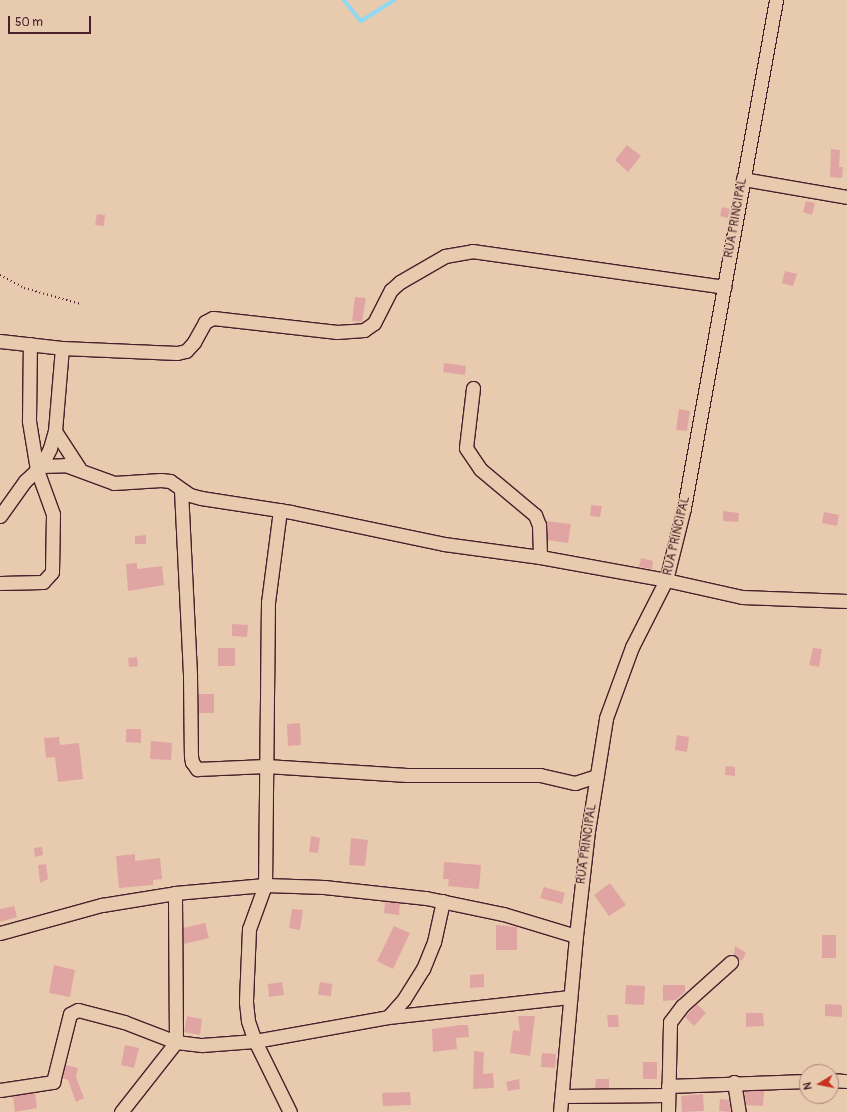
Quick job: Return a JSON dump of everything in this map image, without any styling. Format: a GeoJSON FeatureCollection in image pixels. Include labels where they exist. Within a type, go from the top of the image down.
{"type":"FeatureCollection","features":[{"type":"Feature","properties":{"kind":"street","name":"RUA PRINCIPAL"},"geometry":{"type":"LineString","coordinates":[[560,1112],[576,936],[597,776],[612,698],[632,647],[666,580],[684,508],[776,0]]}},
{"type":"Feature","properties":{"kind":"street"},"geometry":{"type":"LineString","coordinates":[[743,179],[847,197]]}},
{"type":"Feature","properties":{"kind":"street"},"geometry":{"type":"LineString","coordinates":[[0,341],[62,348],[177,353],[186,350],[194,342],[205,322],[213,318],[337,332],[364,330],[374,323],[395,286],[435,260],[460,252],[472,251],[578,264],[724,287]]}},
{"type":"Feature","properties":{"kind":"street"},"geometry":{"type":"LineString","coordinates":[[0,583],[43,582],[52,572],[53,514],[39,468],[29,421],[30,344]]}},
{"type":"Feature","properties":{"kind":"street"},"geometry":{"type":"LineString","coordinates":[[0,516],[39,468],[55,431],[62,348]]}},
{"type":"Feature","properties":{"kind":"street"},"geometry":{"type":"LineString","coordinates":[[473,388],[466,448],[480,469],[535,516],[538,524],[540,557]]}},
{"type":"Feature","properties":{"kind":"street"},"geometry":{"type":"LineString","coordinates":[[55,431],[79,468]]}},
{"type":"Feature","properties":{"kind":"street"},"geometry":{"type":"LineString","coordinates":[[39,468],[65,465],[79,468],[114,483],[161,480],[170,481],[181,490],[201,498],[280,510],[444,544],[540,557],[666,580],[742,597],[847,601]]}},
{"type":"Feature","properties":{"kind":"street"},"geometry":{"type":"LineString","coordinates":[[181,490],[190,677],[192,762],[197,769],[266,766],[407,775],[540,775],[575,783],[597,776]]}},
{"type":"Feature","properties":{"kind":"street"},"geometry":{"type":"LineString","coordinates":[[280,510],[268,602],[265,885],[249,929],[246,944],[246,1002],[248,1021],[255,1040],[290,1112]]}},
{"type":"Feature","properties":{"kind":"street"},"geometry":{"type":"LineString","coordinates":[[0,933],[102,905],[175,893],[265,885],[332,888],[443,901],[503,914],[576,936]]}},
{"type":"Feature","properties":{"kind":"street"},"geometry":{"type":"LineString","coordinates":[[121,1112],[176,1042],[175,893]]}},
{"type":"Feature","properties":{"kind":"street"},"geometry":{"type":"LineString","coordinates":[[388,1017],[404,999],[423,969],[434,942],[443,901]]}},
{"type":"Feature","properties":{"kind":"street"},"geometry":{"type":"LineString","coordinates":[[668,1112],[669,1026],[673,1015],[731,962]]}},
{"type":"Feature","properties":{"kind":"street"},"geometry":{"type":"LineString","coordinates":[[0,1090],[53,1082],[70,1014],[78,1010],[124,1022],[176,1042],[202,1045],[255,1040],[388,1017],[570,997]]}},
{"type":"Feature","properties":{"kind":"street"},"geometry":{"type":"LineString","coordinates":[[562,1096],[668,1091],[734,1082],[799,1081]]}},
{"type":"Feature","properties":{"kind":"street"},"geometry":{"type":"LineString","coordinates":[[734,1082],[739,1112]]}},
{"type":"Feature","properties":{"kind":"path"},"geometry":{"type":"LineString","coordinates":[[0,275],[24,288],[81,304]]}},
{"type":"Feature","properties":{"kind":"building"},"geometry":{"type":"Polygon","coordinates":[[[627,145],[641,156],[628,172],[615,160],[627,145]]]}},
{"type":"Feature","properties":{"kind":"building"},"geometry":{"type":"Polygon","coordinates":[[[831,149],[840,150],[839,167],[843,167],[842,178],[830,177],[831,149]]]}},
{"type":"Feature","properties":{"kind":"building"},"geometry":{"type":"Polygon","coordinates":[[[806,201],[815,203],[812,215],[803,212],[806,201]]]}},
{"type":"Feature","properties":{"kind":"building"},"geometry":{"type":"Polygon","coordinates":[[[722,207],[730,209],[728,218],[720,216],[722,207]]]}},
{"type":"Feature","properties":{"kind":"building"},"geometry":{"type":"Polygon","coordinates":[[[97,214],[105,215],[104,226],[95,225],[97,214]]]}},
{"type":"Feature","properties":{"kind":"building"},"geometry":{"type":"Polygon","coordinates":[[[785,271],[797,274],[793,286],[782,283],[785,271]]]}},
{"type":"Feature","properties":{"kind":"building"},"geometry":{"type":"Polygon","coordinates":[[[355,297],[366,298],[362,322],[352,321],[355,297]]]}},
{"type":"Feature","properties":{"kind":"building"},"geometry":{"type":"Polygon","coordinates":[[[444,363],[466,366],[465,375],[443,372],[444,363]]]}},
{"type":"Feature","properties":{"kind":"building"},"geometry":{"type":"Polygon","coordinates":[[[679,409],[690,411],[687,431],[676,430],[679,409]]]}},
{"type":"Feature","properties":{"kind":"building"},"geometry":{"type":"Polygon","coordinates":[[[591,505],[602,506],[600,517],[590,516],[591,505]]]}},
{"type":"Feature","properties":{"kind":"building"},"geometry":{"type":"Polygon","coordinates":[[[723,511],[739,513],[738,522],[723,521],[723,511]]]}},
{"type":"Feature","properties":{"kind":"building"},"geometry":{"type":"Polygon","coordinates":[[[824,512],[839,515],[837,526],[822,523],[824,512]]]}},
{"type":"Feature","properties":{"kind":"building"},"geometry":{"type":"Polygon","coordinates":[[[546,521],[571,524],[568,543],[547,540],[546,521]]]}},
{"type":"Feature","properties":{"kind":"building"},"geometry":{"type":"Polygon","coordinates":[[[146,535],[146,544],[135,544],[135,536],[146,535]]]}},
{"type":"Feature","properties":{"kind":"building"},"geometry":{"type":"Polygon","coordinates":[[[641,558],[653,561],[652,569],[639,567],[641,558]]]}},
{"type":"Feature","properties":{"kind":"building"},"geometry":{"type":"Polygon","coordinates":[[[137,563],[137,569],[162,566],[164,585],[128,591],[126,564],[137,563]]]}},
{"type":"Feature","properties":{"kind":"building"},"geometry":{"type":"Polygon","coordinates":[[[232,624],[248,625],[247,637],[232,636],[232,624]]]}},
{"type":"Feature","properties":{"kind":"building"},"geometry":{"type":"Polygon","coordinates":[[[218,648],[235,648],[235,666],[218,666],[218,648]]]}},
{"type":"Feature","properties":{"kind":"building"},"geometry":{"type":"Polygon","coordinates":[[[813,648],[822,649],[819,667],[809,665],[813,648]]]}},
{"type":"Feature","properties":{"kind":"building"},"geometry":{"type":"Polygon","coordinates":[[[137,657],[138,666],[129,667],[128,658],[137,657]]]}},
{"type":"Feature","properties":{"kind":"building"},"geometry":{"type":"Polygon","coordinates":[[[198,694],[214,694],[214,713],[198,713],[198,694]]]}},
{"type":"Feature","properties":{"kind":"building"},"geometry":{"type":"Polygon","coordinates":[[[300,723],[301,745],[288,746],[287,724],[300,723]]]}},
{"type":"Feature","properties":{"kind":"building"},"geometry":{"type":"Polygon","coordinates":[[[126,729],[141,729],[141,743],[126,742],[126,729]]]}},
{"type":"Feature","properties":{"kind":"building"},"geometry":{"type":"Polygon","coordinates":[[[677,735],[689,737],[687,752],[675,750],[677,735]]]}},
{"type":"Feature","properties":{"kind":"building"},"geometry":{"type":"Polygon","coordinates":[[[59,737],[60,745],[79,743],[83,779],[58,782],[55,757],[46,758],[44,738],[59,737]]]}},
{"type":"Feature","properties":{"kind":"building"},"geometry":{"type":"Polygon","coordinates":[[[151,741],[172,743],[171,760],[150,759],[151,741]]]}},
{"type":"Feature","properties":{"kind":"building"},"geometry":{"type":"Polygon","coordinates":[[[726,766],[735,767],[735,776],[725,775],[726,766]]]}},
{"type":"Feature","properties":{"kind":"building"},"geometry":{"type":"Polygon","coordinates":[[[311,836],[320,838],[318,853],[309,852],[311,836]]]}},
{"type":"Feature","properties":{"kind":"building"},"geometry":{"type":"Polygon","coordinates":[[[351,838],[368,840],[365,866],[349,865],[351,838]]]}},
{"type":"Feature","properties":{"kind":"building"},"geometry":{"type":"Polygon","coordinates":[[[42,847],[43,855],[35,857],[34,848],[42,847]]]}},
{"type":"Feature","properties":{"kind":"building"},"geometry":{"type":"Polygon","coordinates":[[[135,854],[135,861],[160,858],[162,879],[153,880],[153,885],[119,888],[116,856],[135,854]]]}},
{"type":"Feature","properties":{"kind":"building"},"geometry":{"type":"Polygon","coordinates":[[[444,862],[481,865],[479,889],[448,886],[449,879],[443,879],[444,862]]]}},
{"type":"Feature","properties":{"kind":"building"},"geometry":{"type":"Polygon","coordinates":[[[46,864],[48,879],[40,883],[38,865],[46,864]]]}},
{"type":"Feature","properties":{"kind":"building"},"geometry":{"type":"Polygon","coordinates":[[[610,883],[626,905],[609,916],[594,895],[610,883]]]}},
{"type":"Feature","properties":{"kind":"building"},"geometry":{"type":"Polygon","coordinates":[[[544,887],[565,893],[562,904],[540,898],[544,887]]]}},
{"type":"Feature","properties":{"kind":"building"},"geometry":{"type":"Polygon","coordinates":[[[385,902],[400,903],[399,915],[384,913],[385,902]]]}},
{"type":"Feature","properties":{"kind":"building"},"geometry":{"type":"Polygon","coordinates":[[[14,906],[17,917],[0,922],[0,909],[14,906]]]}},
{"type":"Feature","properties":{"kind":"building"},"geometry":{"type":"Polygon","coordinates":[[[292,909],[303,910],[300,930],[289,928],[292,909]]]}},
{"type":"Feature","properties":{"kind":"building"},"geometry":{"type":"Polygon","coordinates":[[[205,923],[209,938],[184,944],[183,928],[205,923]]]}},
{"type":"Feature","properties":{"kind":"building"},"geometry":{"type":"Polygon","coordinates":[[[496,925],[517,927],[517,950],[496,950],[496,925]]]}},
{"type":"Feature","properties":{"kind":"building"},"geometry":{"type":"Polygon","coordinates":[[[394,926],[410,933],[393,969],[377,961],[394,926]]]}},
{"type":"Feature","properties":{"kind":"building"},"geometry":{"type":"Polygon","coordinates":[[[822,935],[836,935],[836,958],[822,958],[822,935]]]}},
{"type":"Feature","properties":{"kind":"building"},"geometry":{"type":"Polygon","coordinates":[[[735,946],[746,953],[742,961],[734,955],[735,946]]]}},
{"type":"Feature","properties":{"kind":"building"},"geometry":{"type":"Polygon","coordinates":[[[54,965],[75,970],[70,997],[49,993],[54,965]]]}},
{"type":"Feature","properties":{"kind":"building"},"geometry":{"type":"Polygon","coordinates":[[[484,974],[484,987],[470,988],[470,975],[484,974]]]}},
{"type":"Feature","properties":{"kind":"building"},"geometry":{"type":"Polygon","coordinates":[[[282,982],[284,995],[269,997],[268,984],[282,982]]]}},
{"type":"Feature","properties":{"kind":"building"},"geometry":{"type":"Polygon","coordinates":[[[320,982],[332,984],[331,996],[318,995],[320,982]]]}},
{"type":"Feature","properties":{"kind":"building"},"geometry":{"type":"Polygon","coordinates":[[[626,985],[645,986],[644,1005],[625,1004],[626,985]]]}},
{"type":"Feature","properties":{"kind":"building"},"geometry":{"type":"Polygon","coordinates":[[[663,985],[685,985],[685,992],[676,1000],[663,1001],[663,985]]]}},
{"type":"Feature","properties":{"kind":"building"},"geometry":{"type":"Polygon","coordinates":[[[697,1004],[706,1013],[694,1026],[685,1017],[697,1004]]]}},
{"type":"Feature","properties":{"kind":"building"},"geometry":{"type":"Polygon","coordinates":[[[825,1004],[842,1005],[842,1017],[825,1016],[825,1004]]]}},
{"type":"Feature","properties":{"kind":"building"},"geometry":{"type":"Polygon","coordinates":[[[746,1013],[763,1013],[764,1026],[746,1027],[746,1013]]]}},
{"type":"Feature","properties":{"kind":"building"},"geometry":{"type":"Polygon","coordinates":[[[607,1015],[618,1015],[619,1027],[608,1027],[607,1015]]]}},
{"type":"Feature","properties":{"kind":"building"},"geometry":{"type":"Polygon","coordinates":[[[187,1016],[202,1019],[200,1035],[184,1032],[187,1016]]]}},
{"type":"Feature","properties":{"kind":"building"},"geometry":{"type":"Polygon","coordinates":[[[518,1016],[535,1016],[530,1056],[510,1053],[513,1030],[520,1031],[518,1016]]]}},
{"type":"Feature","properties":{"kind":"building"},"geometry":{"type":"Polygon","coordinates":[[[468,1025],[469,1037],[456,1038],[457,1049],[433,1052],[432,1029],[468,1025]]]}},
{"type":"Feature","properties":{"kind":"building"},"geometry":{"type":"Polygon","coordinates":[[[125,1045],[139,1048],[134,1068],[121,1065],[125,1045]]]}},
{"type":"Feature","properties":{"kind":"building"},"geometry":{"type":"Polygon","coordinates":[[[474,1051],[484,1052],[483,1074],[493,1073],[494,1088],[473,1089],[474,1051]]]}},
{"type":"Feature","properties":{"kind":"building"},"geometry":{"type":"Polygon","coordinates":[[[542,1053],[556,1054],[555,1068],[541,1067],[542,1053]]]}},
{"type":"Feature","properties":{"kind":"building"},"geometry":{"type":"Polygon","coordinates":[[[643,1062],[657,1062],[657,1079],[643,1079],[643,1062]]]}},
{"type":"Feature","properties":{"kind":"building"},"geometry":{"type":"Polygon","coordinates":[[[66,1065],[78,1068],[76,1077],[84,1098],[76,1102],[68,1080],[62,1078],[66,1065]]]}},
{"type":"Feature","properties":{"kind":"building"},"geometry":{"type":"Polygon","coordinates":[[[519,1079],[520,1089],[508,1091],[506,1082],[519,1079]]]}},
{"type":"Feature","properties":{"kind":"building"},"geometry":{"type":"Polygon","coordinates":[[[596,1079],[609,1079],[609,1088],[595,1088],[596,1079]]]}},
{"type":"Feature","properties":{"kind":"building"},"geometry":{"type":"Polygon","coordinates":[[[744,1091],[764,1091],[763,1106],[746,1105],[744,1091]]]}},
{"type":"Feature","properties":{"kind":"building"},"geometry":{"type":"Polygon","coordinates":[[[410,1092],[411,1105],[383,1106],[382,1093],[410,1092]]]}},
{"type":"Feature","properties":{"kind":"building"},"geometry":{"type":"Polygon","coordinates":[[[35,1093],[37,1108],[15,1112],[13,1096],[35,1093]]]}},
{"type":"Feature","properties":{"kind":"building"},"geometry":{"type":"Polygon","coordinates":[[[703,1094],[704,1111],[682,1112],[681,1096],[703,1094]]]}},
{"type":"Feature","properties":{"kind":"building"},"geometry":{"type":"Polygon","coordinates":[[[720,1099],[729,1100],[731,1112],[719,1111],[720,1099]]]}},
{"type":"Feature","properties":{"kind":"waterway"},"geometry":{"type":"LineString","coordinates":[[344,0],[361,21],[394,0]]}}]}
